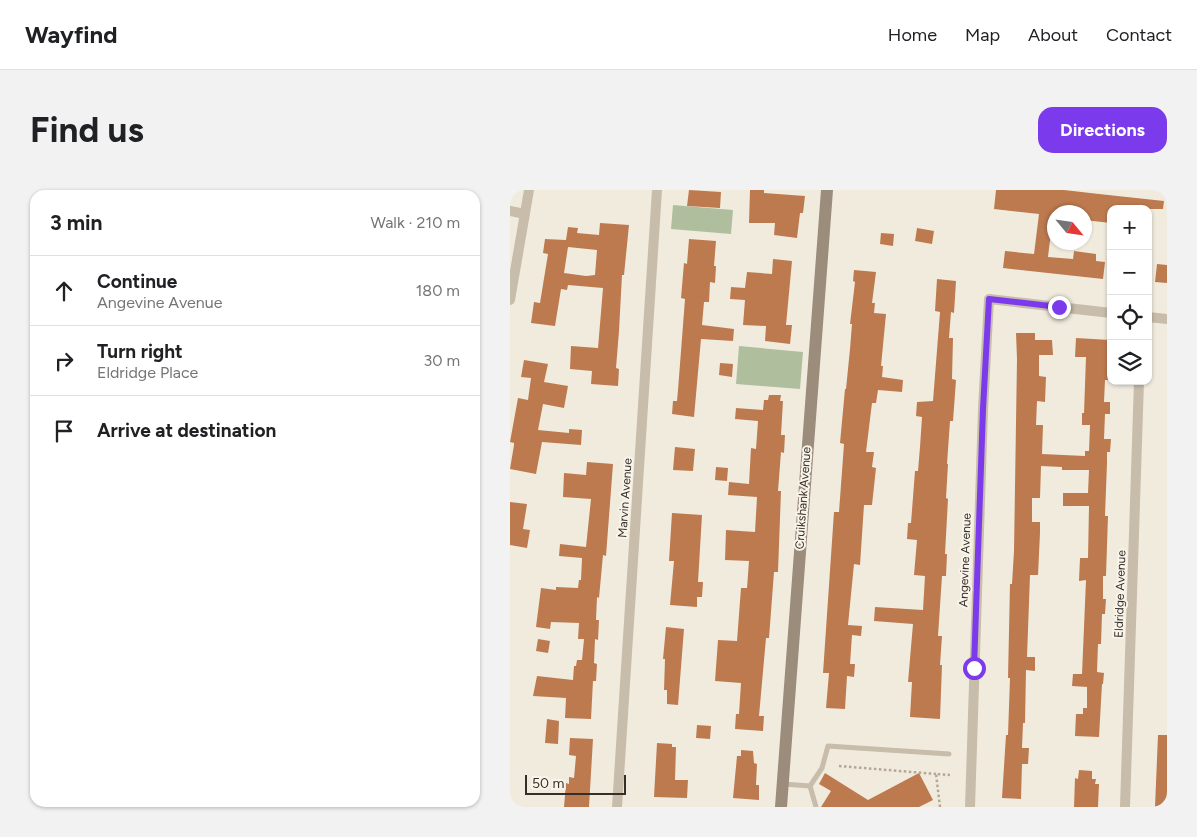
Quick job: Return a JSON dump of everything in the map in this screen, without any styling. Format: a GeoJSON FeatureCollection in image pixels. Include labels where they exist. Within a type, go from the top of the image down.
{"type":"FeatureCollection","features":[{"type":"Feature","properties":{"kind":"street"},"geometry":{"type":"LineString","coordinates":[[510,300],[529,190]]}},
{"type":"Feature","properties":{"kind":"street","name":"Marvin Avenue"},"geometry":{"type":"LineString","coordinates":[[617,807],[657,190]]}},
{"type":"Feature","properties":{"kind":"street","name":"Cruikshank Avenue"},"geometry":{"type":"LineString","coordinates":[[781,807],[827,190]]}},
{"type":"Feature","properties":{"kind":"street"},"geometry":{"type":"LineString","coordinates":[[510,212],[525,214]]}},
{"type":"Feature","properties":{"kind":"street","name":"Angevine Avenue"},"geometry":{"type":"LineString","coordinates":[[970,807],[982,419],[989,299],[1107,313]]}},
{"type":"Feature","properties":{"kind":"street"},"geometry":{"type":"LineString","coordinates":[[1152,317],[1167,319]]}},
{"type":"Feature","properties":{"kind":"street","name":"Eldridge Avenue"},"geometry":{"type":"LineString","coordinates":[[1125,807],[1139,385]]}},
{"type":"Feature","properties":{"kind":"lane"},"geometry":{"type":"LineString","coordinates":[[816,807],[810,786],[822,768],[828,746],[949,754]]}},
{"type":"Feature","properties":{"kind":"lane"},"geometry":{"type":"LineString","coordinates":[[783,784],[810,786]]}},
{"type":"Feature","properties":{"kind":"path"},"geometry":{"type":"LineString","coordinates":[[839,766],[950,775]]}},
{"type":"Feature","properties":{"kind":"path"},"geometry":{"type":"LineString","coordinates":[[936,774],[940,807]]}},
{"type":"Feature","properties":{"kind":"green space"},"geometry":{"type":"Polygon","coordinates":[[[673,205],[733,210],[731,234],[671,229],[673,205]]]}},
{"type":"Feature","properties":{"kind":"green space"},"geometry":{"type":"Polygon","coordinates":[[[739,346],[803,352],[800,389],[736,384],[739,346]]]}},
{"type":"Feature","properties":{"kind":"building"},"geometry":{"type":"Polygon","coordinates":[[[689,190],[721,192],[720,208],[687,206],[689,190]]]}},
{"type":"Feature","properties":{"kind":"building"},"geometry":{"type":"Polygon","coordinates":[[[750,190],[764,190],[764,193],[805,196],[803,213],[800,213],[797,238],[774,235],[775,223],[749,223],[750,190]]]}},
{"type":"Feature","properties":{"kind":"building"},"geometry":{"type":"Polygon","coordinates":[[[996,190],[1064,190],[1164,201],[1163,209],[1152,209],[1152,205],[1107,205],[1107,223],[1092,221],[1092,205],[1047,205],[1048,257],[1073,259],[1074,251],[1096,254],[1096,261],[1105,262],[1103,279],[1003,268],[1005,251],[1034,254],[1039,214],[994,209],[996,190]]]}},
{"type":"Feature","properties":{"kind":"building"},"geometry":{"type":"Polygon","coordinates":[[[600,223],[629,225],[624,275],[622,275],[616,368],[619,369],[618,386],[591,384],[592,371],[570,369],[571,346],[598,348],[603,288],[568,285],[567,290],[561,289],[555,326],[531,323],[534,302],[540,303],[548,254],[543,253],[545,239],[566,240],[568,227],[578,228],[577,233],[599,235],[600,223]],[[568,247],[564,273],[586,276],[595,275],[597,250],[568,247]]]}},
{"type":"Feature","properties":{"kind":"building"},"geometry":{"type":"Polygon","coordinates":[[[917,228],[934,231],[932,244],[915,241],[917,228]]]}},
{"type":"Feature","properties":{"kind":"building"},"geometry":{"type":"Polygon","coordinates":[[[881,233],[894,234],[893,246],[880,244],[881,233]]]}},
{"type":"Feature","properties":{"kind":"building"},"geometry":{"type":"Polygon","coordinates":[[[689,239],[716,241],[715,283],[710,282],[709,302],[704,302],[702,325],[734,329],[733,341],[701,339],[694,417],[672,414],[673,401],[677,401],[685,299],[681,298],[684,263],[687,264],[689,239]]]}},
{"type":"Feature","properties":{"kind":"building"},"geometry":{"type":"Polygon","coordinates":[[[773,259],[792,261],[786,325],[792,325],[790,344],[765,341],[766,326],[743,325],[745,300],[730,299],[731,287],[745,288],[747,272],[772,274],[773,259]]]}},
{"type":"Feature","properties":{"kind":"building"},"geometry":{"type":"Polygon","coordinates":[[[1157,264],[1167,265],[1167,283],[1155,282],[1157,264]]]}},
{"type":"Feature","properties":{"kind":"building"},"geometry":{"type":"Polygon","coordinates":[[[854,270],[876,272],[872,303],[875,303],[874,313],[886,314],[881,366],[883,366],[882,377],[903,380],[902,392],[878,390],[876,403],[872,403],[866,452],[874,452],[872,467],[876,468],[872,505],[864,505],[860,565],[854,564],[848,625],[862,626],[861,636],[852,635],[850,664],[855,664],[854,677],[847,676],[845,709],[826,708],[829,673],[823,673],[834,512],[839,512],[844,444],[840,443],[850,349],[852,324],[850,324],[855,282],[853,281],[854,270]]]}},
{"type":"Feature","properties":{"kind":"building"},"geometry":{"type":"Polygon","coordinates":[[[937,279],[956,281],[954,313],[951,312],[949,338],[953,338],[952,379],[956,380],[953,421],[950,421],[947,464],[946,576],[942,576],[938,636],[942,636],[940,719],[910,717],[912,682],[908,682],[913,624],[874,621],[875,607],[923,610],[925,576],[914,575],[917,540],[907,539],[908,523],[911,523],[915,471],[918,471],[920,447],[922,417],[916,416],[917,402],[933,401],[940,312],[935,311],[937,279]]]}},
{"type":"Feature","properties":{"kind":"building"},"geometry":{"type":"Polygon","coordinates":[[[1016,333],[1035,333],[1035,340],[1052,340],[1053,355],[1039,355],[1039,376],[1046,377],[1045,402],[1037,401],[1036,425],[1043,425],[1042,454],[1085,456],[1085,451],[1089,451],[1090,425],[1082,425],[1086,357],[1075,357],[1076,338],[1107,340],[1107,380],[1105,380],[1104,402],[1110,402],[1110,414],[1105,414],[1104,439],[1111,439],[1110,452],[1107,452],[1105,516],[1108,516],[1106,576],[1103,576],[1103,599],[1106,599],[1105,614],[1102,614],[1101,644],[1098,644],[1097,672],[1104,673],[1099,737],[1075,736],[1076,714],[1083,714],[1083,708],[1087,708],[1087,687],[1072,686],[1073,674],[1082,674],[1086,580],[1079,581],[1080,558],[1088,558],[1089,506],[1063,506],[1063,493],[1088,493],[1089,470],[1062,470],[1062,467],[1041,466],[1040,498],[1032,498],[1032,522],[1040,522],[1040,533],[1038,575],[1030,575],[1027,657],[1035,657],[1035,671],[1026,670],[1025,723],[1023,723],[1022,748],[1029,748],[1028,764],[1022,764],[1021,799],[1002,798],[1006,735],[1008,735],[1010,678],[1008,678],[1010,584],[1012,584],[1014,551],[1016,333]]]}},
{"type":"Feature","properties":{"kind":"building"},"geometry":{"type":"Polygon","coordinates":[[[524,360],[548,364],[544,382],[568,386],[564,408],[543,404],[538,430],[569,433],[569,429],[582,430],[581,445],[542,442],[536,474],[510,469],[514,443],[510,442],[518,398],[528,400],[531,378],[521,377],[524,360]]]}},
{"type":"Feature","properties":{"kind":"building"},"geometry":{"type":"Polygon","coordinates":[[[720,363],[733,364],[732,377],[719,375],[720,363]]]}},
{"type":"Feature","properties":{"kind":"building"},"geometry":{"type":"Polygon","coordinates":[[[769,395],[781,395],[780,401],[783,401],[781,435],[785,435],[784,453],[781,452],[778,491],[781,491],[778,572],[774,572],[769,638],[766,638],[759,716],[764,716],[763,731],[735,729],[736,714],[739,714],[741,683],[715,681],[718,640],[737,641],[741,588],[747,588],[749,561],[725,560],[726,530],[755,532],[757,497],[728,495],[729,482],[749,484],[751,448],[756,449],[758,421],[735,419],[736,408],[763,410],[764,400],[768,400],[769,395]]]}},
{"type":"Feature","properties":{"kind":"building"},"geometry":{"type":"Polygon","coordinates":[[[675,447],[695,449],[693,471],[673,470],[675,447]]]}},
{"type":"Feature","properties":{"kind":"building"},"geometry":{"type":"Polygon","coordinates":[[[587,462],[613,464],[606,556],[603,555],[599,598],[597,597],[596,620],[599,620],[598,640],[595,639],[594,663],[597,664],[596,681],[593,681],[591,719],[565,718],[566,698],[533,696],[537,676],[573,680],[574,666],[576,666],[577,660],[582,660],[584,639],[578,639],[579,623],[551,622],[550,629],[536,627],[541,588],[556,590],[556,587],[578,588],[579,580],[581,580],[582,558],[559,556],[560,544],[586,547],[591,499],[563,497],[564,473],[586,475],[587,462]]]}},
{"type":"Feature","properties":{"kind":"building"},"geometry":{"type":"Polygon","coordinates":[[[716,467],[728,468],[727,481],[715,480],[716,467]]]}},
{"type":"Feature","properties":{"kind":"building"},"geometry":{"type":"Polygon","coordinates":[[[510,502],[527,504],[523,529],[530,530],[527,548],[510,545],[510,502]]]}},
{"type":"Feature","properties":{"kind":"building"},"geometry":{"type":"Polygon","coordinates":[[[672,513],[702,515],[698,582],[703,582],[702,597],[697,597],[697,607],[670,605],[674,561],[669,561],[672,513]]]}},
{"type":"Feature","properties":{"kind":"building"},"geometry":{"type":"Polygon","coordinates":[[[666,627],[684,629],[678,705],[667,704],[667,690],[664,690],[665,659],[663,659],[666,627]]]}},
{"type":"Feature","properties":{"kind":"building"},"geometry":{"type":"Polygon","coordinates":[[[538,639],[550,641],[548,653],[536,651],[538,639]]]}},
{"type":"Feature","properties":{"kind":"building"},"geometry":{"type":"Polygon","coordinates":[[[547,719],[559,721],[558,744],[545,743],[547,719]]]}},
{"type":"Feature","properties":{"kind":"building"},"geometry":{"type":"Polygon","coordinates":[[[697,725],[711,726],[710,739],[696,738],[697,725]]]}},
{"type":"Feature","properties":{"kind":"building"},"geometry":{"type":"Polygon","coordinates":[[[1158,735],[1167,735],[1167,807],[1155,807],[1158,735]]]}},
{"type":"Feature","properties":{"kind":"building"},"geometry":{"type":"Polygon","coordinates":[[[570,738],[593,739],[589,807],[564,807],[566,783],[569,784],[569,777],[574,778],[576,756],[569,755],[570,738]]]}},
{"type":"Feature","properties":{"kind":"building"},"geometry":{"type":"Polygon","coordinates":[[[657,743],[672,744],[672,747],[676,747],[675,780],[688,780],[687,798],[654,797],[657,743]]]}},
{"type":"Feature","properties":{"kind":"building"},"geometry":{"type":"Polygon","coordinates":[[[741,750],[753,751],[754,763],[757,764],[756,785],[759,785],[759,800],[733,798],[737,756],[741,756],[741,750]]]}},
{"type":"Feature","properties":{"kind":"building"},"geometry":{"type":"Polygon","coordinates":[[[1079,770],[1092,771],[1092,779],[1096,779],[1095,784],[1099,784],[1098,807],[1074,807],[1075,778],[1078,779],[1079,770]]]}},
{"type":"Feature","properties":{"kind":"building"},"geometry":{"type":"Polygon","coordinates":[[[825,773],[868,800],[919,773],[933,800],[919,807],[821,807],[831,791],[819,784],[825,773]]]}},
{"type":"Feature","properties":{"kind":"route"},"geometry":{"type":"LineString","coordinates":[[974,668],[983,409],[989,299],[1059,307]]}}]}
